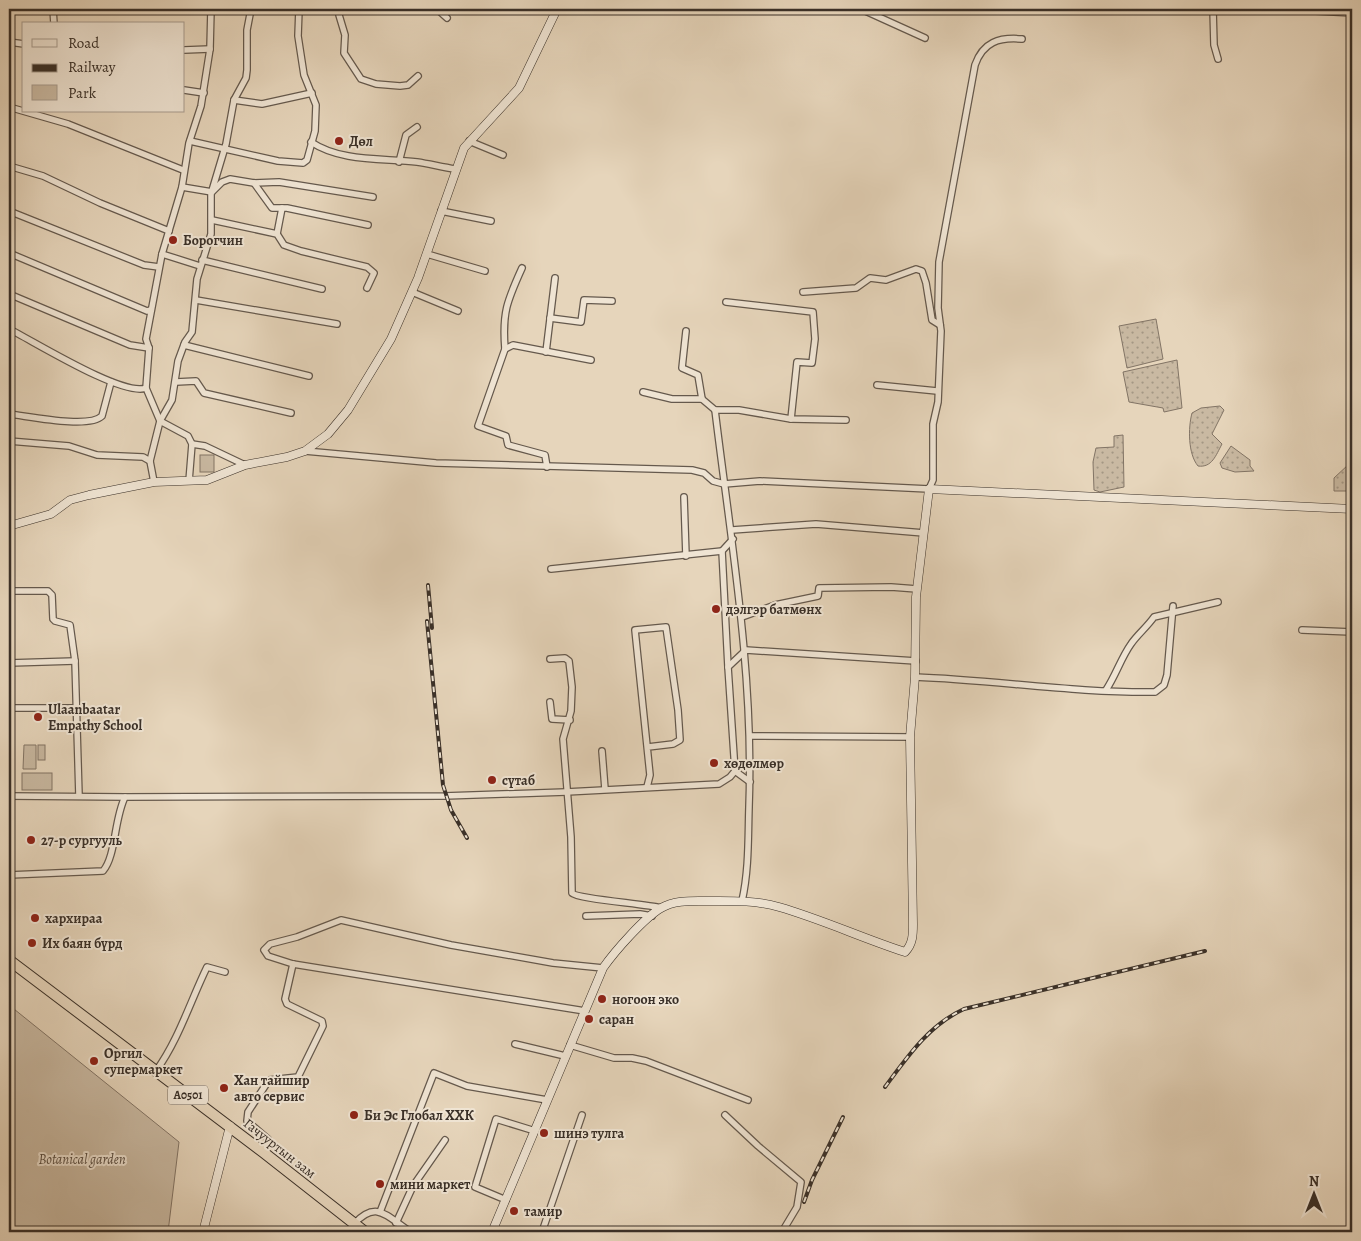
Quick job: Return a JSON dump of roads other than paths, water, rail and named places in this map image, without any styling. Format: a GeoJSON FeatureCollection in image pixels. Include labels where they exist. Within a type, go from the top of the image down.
{"type":"FeatureCollection","features":[{"type":"Feature","properties":{"kind":"highway","name":"Гачууртын зам"},"geometry":{"type":"LineString","coordinates":[[9,960],[230,1126],[365,1232]]}},
{"type":"Feature","properties":{"kind":"street"},"geometry":{"type":"LineString","coordinates":[[53,9],[54,22]]}},
{"type":"Feature","properties":{"kind":"street"},"geometry":{"type":"LineString","coordinates":[[189,481],[192,444],[188,436],[160,421],[146,388],[149,348],[146,339],[162,254],[182,187],[183,170],[204,93],[210,49],[211,9]]}},
{"type":"Feature","properties":{"kind":"street"},"geometry":{"type":"LineString","coordinates":[[154,482],[150,460],[160,421],[172,400],[178,361],[192,332],[197,279],[211,234],[212,192],[226,144],[234,100],[246,78],[247,30],[251,9]]}},
{"type":"Feature","properties":{"kind":"street"},"geometry":{"type":"LineString","coordinates":[[190,141],[278,161],[303,163],[307,160],[315,131],[316,105],[304,75],[298,36],[299,9]]}},
{"type":"Feature","properties":{"kind":"street"},"geometry":{"type":"LineString","coordinates":[[342,9],[339,15],[345,35],[344,54],[361,79],[376,84],[400,86],[408,85],[418,76]]}},
{"type":"Feature","properties":{"kind":"street"},"geometry":{"type":"LineString","coordinates":[[437,9],[447,18]]}},
{"type":"Feature","properties":{"kind":"street"},"geometry":{"type":"LineString","coordinates":[[9,526],[54,512],[70,500],[154,482],[216,478],[244,465],[282,459],[305,451],[334,429],[348,410],[391,339],[427,254],[455,169],[469,141],[519,88],[533,54],[557,9]]}},
{"type":"Feature","properties":{"kind":"street"},"geometry":{"type":"LineString","coordinates":[[860,9],[925,38]]}},
{"type":"Feature","properties":{"kind":"street"},"geometry":{"type":"LineString","coordinates":[[1213,9],[1214,45],[1218,59]]}},
{"type":"Feature","properties":{"kind":"street"},"geometry":{"type":"LineString","coordinates":[[1279,9],[1352,13]]}},
{"type":"Feature","properties":{"kind":"street"},"geometry":{"type":"LineString","coordinates":[[492,1232],[603,968],[616,949],[661,908],[676,903],[693,901],[742,901],[778,906],[882,945],[905,952],[908,949],[912,939],[913,924],[910,737],[916,661],[917,589],[929,489],[933,480],[933,424],[938,402],[941,331],[937,291],[939,262],[974,65],[984,47],[993,41],[1006,38],[1022,38]]}},
{"type":"Feature","properties":{"kind":"street"},"geometry":{"type":"LineString","coordinates":[[9,42],[22,44]]}},
{"type":"Feature","properties":{"kind":"street"},"geometry":{"type":"LineString","coordinates":[[185,50],[210,49]]}},
{"type":"Feature","properties":{"kind":"street"},"geometry":{"type":"LineString","coordinates":[[185,90],[204,93]]}},
{"type":"Feature","properties":{"kind":"street"},"geometry":{"type":"LineString","coordinates":[[234,100],[262,104],[312,93]]}},
{"type":"Feature","properties":{"kind":"street"},"geometry":{"type":"LineString","coordinates":[[9,107],[22,111]]}},
{"type":"Feature","properties":{"kind":"street"},"geometry":{"type":"LineString","coordinates":[[26,112],[68,124],[183,170]]}},
{"type":"Feature","properties":{"kind":"street"},"geometry":{"type":"LineString","coordinates":[[399,162],[406,135],[417,126]]}},
{"type":"Feature","properties":{"kind":"street"},"geometry":{"type":"LineString","coordinates":[[469,141],[503,155]]}},
{"type":"Feature","properties":{"kind":"street"},"geometry":{"type":"LineString","coordinates":[[311,142],[347,155],[399,162],[416,162],[455,169]]}},
{"type":"Feature","properties":{"kind":"street"},"geometry":{"type":"LineString","coordinates":[[9,166],[43,176],[100,203],[169,231]]}},
{"type":"Feature","properties":{"kind":"street"},"geometry":{"type":"LineString","coordinates":[[212,192],[222,182],[230,179],[254,183],[279,182],[373,197]]}},
{"type":"Feature","properties":{"kind":"street"},"geometry":{"type":"LineString","coordinates":[[254,183],[269,206],[368,225]]}},
{"type":"Feature","properties":{"kind":"street"},"geometry":{"type":"LineString","coordinates":[[182,187],[212,192]]}},
{"type":"Feature","properties":{"kind":"street"},"geometry":{"type":"LineString","coordinates":[[277,234],[282,208]]}},
{"type":"Feature","properties":{"kind":"street"},"geometry":{"type":"LineString","coordinates":[[9,211],[144,265],[159,267]]}},
{"type":"Feature","properties":{"kind":"street"},"geometry":{"type":"LineString","coordinates":[[441,211],[491,221]]}},
{"type":"Feature","properties":{"kind":"street"},"geometry":{"type":"LineString","coordinates":[[212,220],[277,234],[284,244],[301,251],[367,266],[374,273],[367,288]]}},
{"type":"Feature","properties":{"kind":"street"},"geometry":{"type":"LineString","coordinates":[[9,253],[114,299],[145,311],[151,310]]}},
{"type":"Feature","properties":{"kind":"street"},"geometry":{"type":"LineString","coordinates":[[162,254],[322,289]]}},
{"type":"Feature","properties":{"kind":"street"},"geometry":{"type":"LineString","coordinates":[[427,254],[485,271]]}},
{"type":"Feature","properties":{"kind":"street"},"geometry":{"type":"LineString","coordinates":[[522,268],[507,302],[503,323],[505,349],[478,426],[506,436],[508,445],[545,455],[547,467]]}},
{"type":"Feature","properties":{"kind":"street"},"geometry":{"type":"LineString","coordinates":[[803,292],[856,288],[870,278],[886,280],[916,269],[922,271],[926,283],[932,320],[940,325]]}},
{"type":"Feature","properties":{"kind":"street"},"geometry":{"type":"LineString","coordinates":[[546,352],[555,278]]}},
{"type":"Feature","properties":{"kind":"street"},"geometry":{"type":"LineString","coordinates":[[412,292],[458,311]]}},
{"type":"Feature","properties":{"kind":"street"},"geometry":{"type":"LineString","coordinates":[[9,294],[130,344],[149,348]]}},
{"type":"Feature","properties":{"kind":"street"},"geometry":{"type":"LineString","coordinates":[[196,300],[337,324]]}},
{"type":"Feature","properties":{"kind":"street"},"geometry":{"type":"LineString","coordinates":[[550,318],[581,322],[584,300],[612,301]]}},
{"type":"Feature","properties":{"kind":"street"},"geometry":{"type":"LineString","coordinates":[[726,302],[813,312],[815,339],[812,362],[796,362],[791,419]]}},
{"type":"Feature","properties":{"kind":"street"},"geometry":{"type":"LineString","coordinates":[[9,329],[111,382],[133,390],[146,388]]}},
{"type":"Feature","properties":{"kind":"street"},"geometry":{"type":"LineString","coordinates":[[686,331],[682,368],[698,375],[702,399]]}},
{"type":"Feature","properties":{"kind":"street"},"geometry":{"type":"LineString","coordinates":[[505,349],[513,345],[591,360]]}},
{"type":"Feature","properties":{"kind":"street"},"geometry":{"type":"LineString","coordinates":[[184,346],[309,376]]}},
{"type":"Feature","properties":{"kind":"street"},"geometry":{"type":"LineString","coordinates":[[176,382],[196,381],[204,393],[291,413]]}},
{"type":"Feature","properties":{"kind":"street"},"geometry":{"type":"LineString","coordinates":[[9,414],[75,422],[95,420],[102,416],[111,382]]}},
{"type":"Feature","properties":{"kind":"street"},"geometry":{"type":"LineString","coordinates":[[877,385],[937,391]]}},
{"type":"Feature","properties":{"kind":"street"},"geometry":{"type":"LineString","coordinates":[[643,392],[672,399],[702,399],[715,410],[739,410],[791,419],[846,420]]}},
{"type":"Feature","properties":{"kind":"street"},"geometry":{"type":"LineString","coordinates":[[715,410],[746,650],[750,782],[746,882],[742,901]]}},
{"type":"Feature","properties":{"kind":"street"},"geometry":{"type":"LineString","coordinates":[[9,441],[69,446],[97,455],[143,457],[150,460]]}},
{"type":"Feature","properties":{"kind":"street"},"geometry":{"type":"LineString","coordinates":[[192,444],[205,446],[244,465]]}},
{"type":"Feature","properties":{"kind":"street"},"geometry":{"type":"LineString","coordinates":[[305,451],[436,463],[692,470],[704,473],[713,481],[724,484],[760,480],[1352,509]]}},
{"type":"Feature","properties":{"kind":"street"},"geometry":{"type":"LineString","coordinates":[[684,497],[686,556]]}},
{"type":"Feature","properties":{"kind":"street"},"geometry":{"type":"LineString","coordinates":[[732,530],[816,524],[924,533]]}},
{"type":"Feature","properties":{"kind":"street"},"geometry":{"type":"LineString","coordinates":[[551,569],[722,551],[733,539]]}},
{"type":"Feature","properties":{"kind":"street"},"geometry":{"type":"LineString","coordinates":[[722,551],[728,667],[737,772],[750,782]]}},
{"type":"Feature","properties":{"kind":"street"},"geometry":{"type":"LineString","coordinates":[[742,617],[775,605],[818,596],[819,588],[891,587],[917,589]]}},
{"type":"Feature","properties":{"kind":"street"},"geometry":{"type":"LineString","coordinates":[[9,591],[48,590],[52,595],[52,619],[55,622],[70,625],[75,661],[79,796]]}},
{"type":"Feature","properties":{"kind":"street"},"geometry":{"type":"LineString","coordinates":[[1106,690],[1117,674],[1131,643],[1145,631],[1154,617],[1218,602]]}},
{"type":"Feature","properties":{"kind":"street"},"geometry":{"type":"LineString","coordinates":[[915,677],[1155,692],[1164,685],[1167,675],[1173,606]]}},
{"type":"Feature","properties":{"kind":"street"},"geometry":{"type":"LineString","coordinates":[[647,787],[650,774],[648,747],[635,630],[666,627],[677,703],[680,740],[673,744],[648,747]]}},
{"type":"Feature","properties":{"kind":"street"},"geometry":{"type":"LineString","coordinates":[[1302,630],[1352,632]]}},
{"type":"Feature","properties":{"kind":"street"},"geometry":{"type":"LineString","coordinates":[[728,667],[746,650],[916,661]]}},
{"type":"Feature","properties":{"kind":"street"},"geometry":{"type":"LineString","coordinates":[[550,659],[565,658],[569,661],[572,687],[570,720],[563,739],[574,895],[661,908]]}},
{"type":"Feature","properties":{"kind":"street"},"geometry":{"type":"LineString","coordinates":[[9,663],[75,661]]}},
{"type":"Feature","properties":{"kind":"street"},"geometry":{"type":"LineString","coordinates":[[550,702],[552,720],[570,720]]}},
{"type":"Feature","properties":{"kind":"street"},"geometry":{"type":"LineString","coordinates":[[9,708],[76,708]]}},
{"type":"Feature","properties":{"kind":"street"},"geometry":{"type":"LineString","coordinates":[[750,736],[910,737]]}},
{"type":"Feature","properties":{"kind":"street"},"geometry":{"type":"LineString","coordinates":[[602,751],[606,789]]}},
{"type":"Feature","properties":{"kind":"street"},"geometry":{"type":"LineString","coordinates":[[9,796],[329,798],[566,792],[715,784],[726,780],[750,765]]}},
{"type":"Feature","properties":{"kind":"street"},"geometry":{"type":"LineString","coordinates":[[9,875],[103,871],[110,864],[117,817],[125,797]]}},
{"type":"Feature","properties":{"kind":"street"},"geometry":{"type":"LineString","coordinates":[[586,916],[640,914],[652,916]]}},
{"type":"Feature","properties":{"kind":"street"},"geometry":{"type":"LineString","coordinates":[[585,1010],[293,964],[268,956],[264,950],[270,944],[297,937],[341,920],[451,945],[553,963],[603,968]]}},
{"type":"Feature","properties":{"kind":"street"},"geometry":{"type":"LineString","coordinates":[[263,1152],[268,1140],[247,1121],[248,1112],[269,1080],[298,1077],[323,1026],[322,1021],[287,1004],[285,999],[293,964]]}},
{"type":"Feature","properties":{"kind":"street"},"geometry":{"type":"LineString","coordinates":[[156,1071],[182,1027],[206,967],[226,972]]}},
{"type":"Feature","properties":{"kind":"street"},"geometry":{"type":"LineString","coordinates":[[515,1044],[565,1056]]}},
{"type":"Feature","properties":{"kind":"street"},"geometry":{"type":"LineString","coordinates":[[570,1045],[614,1058],[632,1058],[646,1061],[748,1100]]}},
{"type":"Feature","properties":{"kind":"street"},"geometry":{"type":"LineString","coordinates":[[380,1212],[434,1072],[467,1086],[547,1100]]}},
{"type":"Feature","properties":{"kind":"street"},"geometry":{"type":"LineString","coordinates":[[542,1232],[582,1115]]}},
{"type":"Feature","properties":{"kind":"street"},"geometry":{"type":"LineString","coordinates":[[725,1115],[801,1182],[797,1207],[782,1232]]}},
{"type":"Feature","properties":{"kind":"street"},"geometry":{"type":"LineString","coordinates":[[506,1200],[475,1187],[496,1119],[535,1131]]}},
{"type":"Feature","properties":{"kind":"street"},"geometry":{"type":"LineString","coordinates":[[203,1232],[230,1126]]}},
{"type":"Feature","properties":{"kind":"street"},"geometry":{"type":"LineString","coordinates":[[396,1223],[413,1186],[445,1140]]}},
{"type":"Feature","properties":{"kind":"street"},"geometry":{"type":"LineString","coordinates":[[354,1224],[368,1211],[380,1212],[411,1232]]}},
{"type":"Feature","properties":{"kind":"railway"},"geometry":{"type":"LineString","coordinates":[[428,585],[432,628]]}},
{"type":"Feature","properties":{"kind":"railway"},"geometry":{"type":"LineString","coordinates":[[427,621],[443,785],[451,810],[467,838]]}},
{"type":"Feature","properties":{"kind":"railway"},"geometry":{"type":"LineString","coordinates":[[885,1087],[920,1042],[940,1024],[964,1009],[1205,951]]}},
{"type":"Feature","properties":{"kind":"railway"},"geometry":{"type":"LineString","coordinates":[[804,1202],[812,1180],[843,1117]]}},
{"type":"Feature","properties":{"kind":"place","name":"Дөл"},"geometry":{"type":"Point","coordinates":[339,141]}},
{"type":"Feature","properties":{"kind":"place","name":"Борогчин"},"geometry":{"type":"Point","coordinates":[173,240]}},
{"type":"Feature","properties":{"kind":"place","name":"дэлгэр батмөнх"},"geometry":{"type":"Point","coordinates":[716,609]}},
{"type":"Feature","properties":{"kind":"place","name":"Ulaanbaatar Empathy School"},"geometry":{"type":"Point","coordinates":[38,717]}},
{"type":"Feature","properties":{"kind":"place","name":"хөдөлмөр"},"geometry":{"type":"Point","coordinates":[714,763]}},
{"type":"Feature","properties":{"kind":"place","name":"сүтаб"},"geometry":{"type":"Point","coordinates":[492,780]}},
{"type":"Feature","properties":{"kind":"place","name":"27-р сургууль"},"geometry":{"type":"Point","coordinates":[31,840]}},
{"type":"Feature","properties":{"kind":"place","name":"хархираа"},"geometry":{"type":"Point","coordinates":[35,918]}},
{"type":"Feature","properties":{"kind":"place","name":"Их баян бүрд"},"geometry":{"type":"Point","coordinates":[32,943]}},
{"type":"Feature","properties":{"kind":"place","name":"ногоон эко"},"geometry":{"type":"Point","coordinates":[602,999]}},
{"type":"Feature","properties":{"kind":"place","name":"саран"},"geometry":{"type":"Point","coordinates":[589,1019]}},
{"type":"Feature","properties":{"kind":"place","name":"Оргил супермаркет"},"geometry":{"type":"Point","coordinates":[94,1061]}},
{"type":"Feature","properties":{"kind":"place","name":"Хан тайшир авто сервис"},"geometry":{"type":"Point","coordinates":[224,1088]}},
{"type":"Feature","properties":{"kind":"place","name":"Би Эс Глобал ХХК"},"geometry":{"type":"Point","coordinates":[354,1115]}},
{"type":"Feature","properties":{"kind":"place","name":"шинэ тулга"},"geometry":{"type":"Point","coordinates":[544,1133]}},
{"type":"Feature","properties":{"kind":"place","name":"мини маркет"},"geometry":{"type":"Point","coordinates":[380,1184]}},
{"type":"Feature","properties":{"kind":"place","name":"тамир"},"geometry":{"type":"Point","coordinates":[514,1211]}},
{"type":"Feature","properties":{"kind":"park label","name":"Botanical garden"},"geometry":{"type":"Point","coordinates":[82,1159]}}]}
